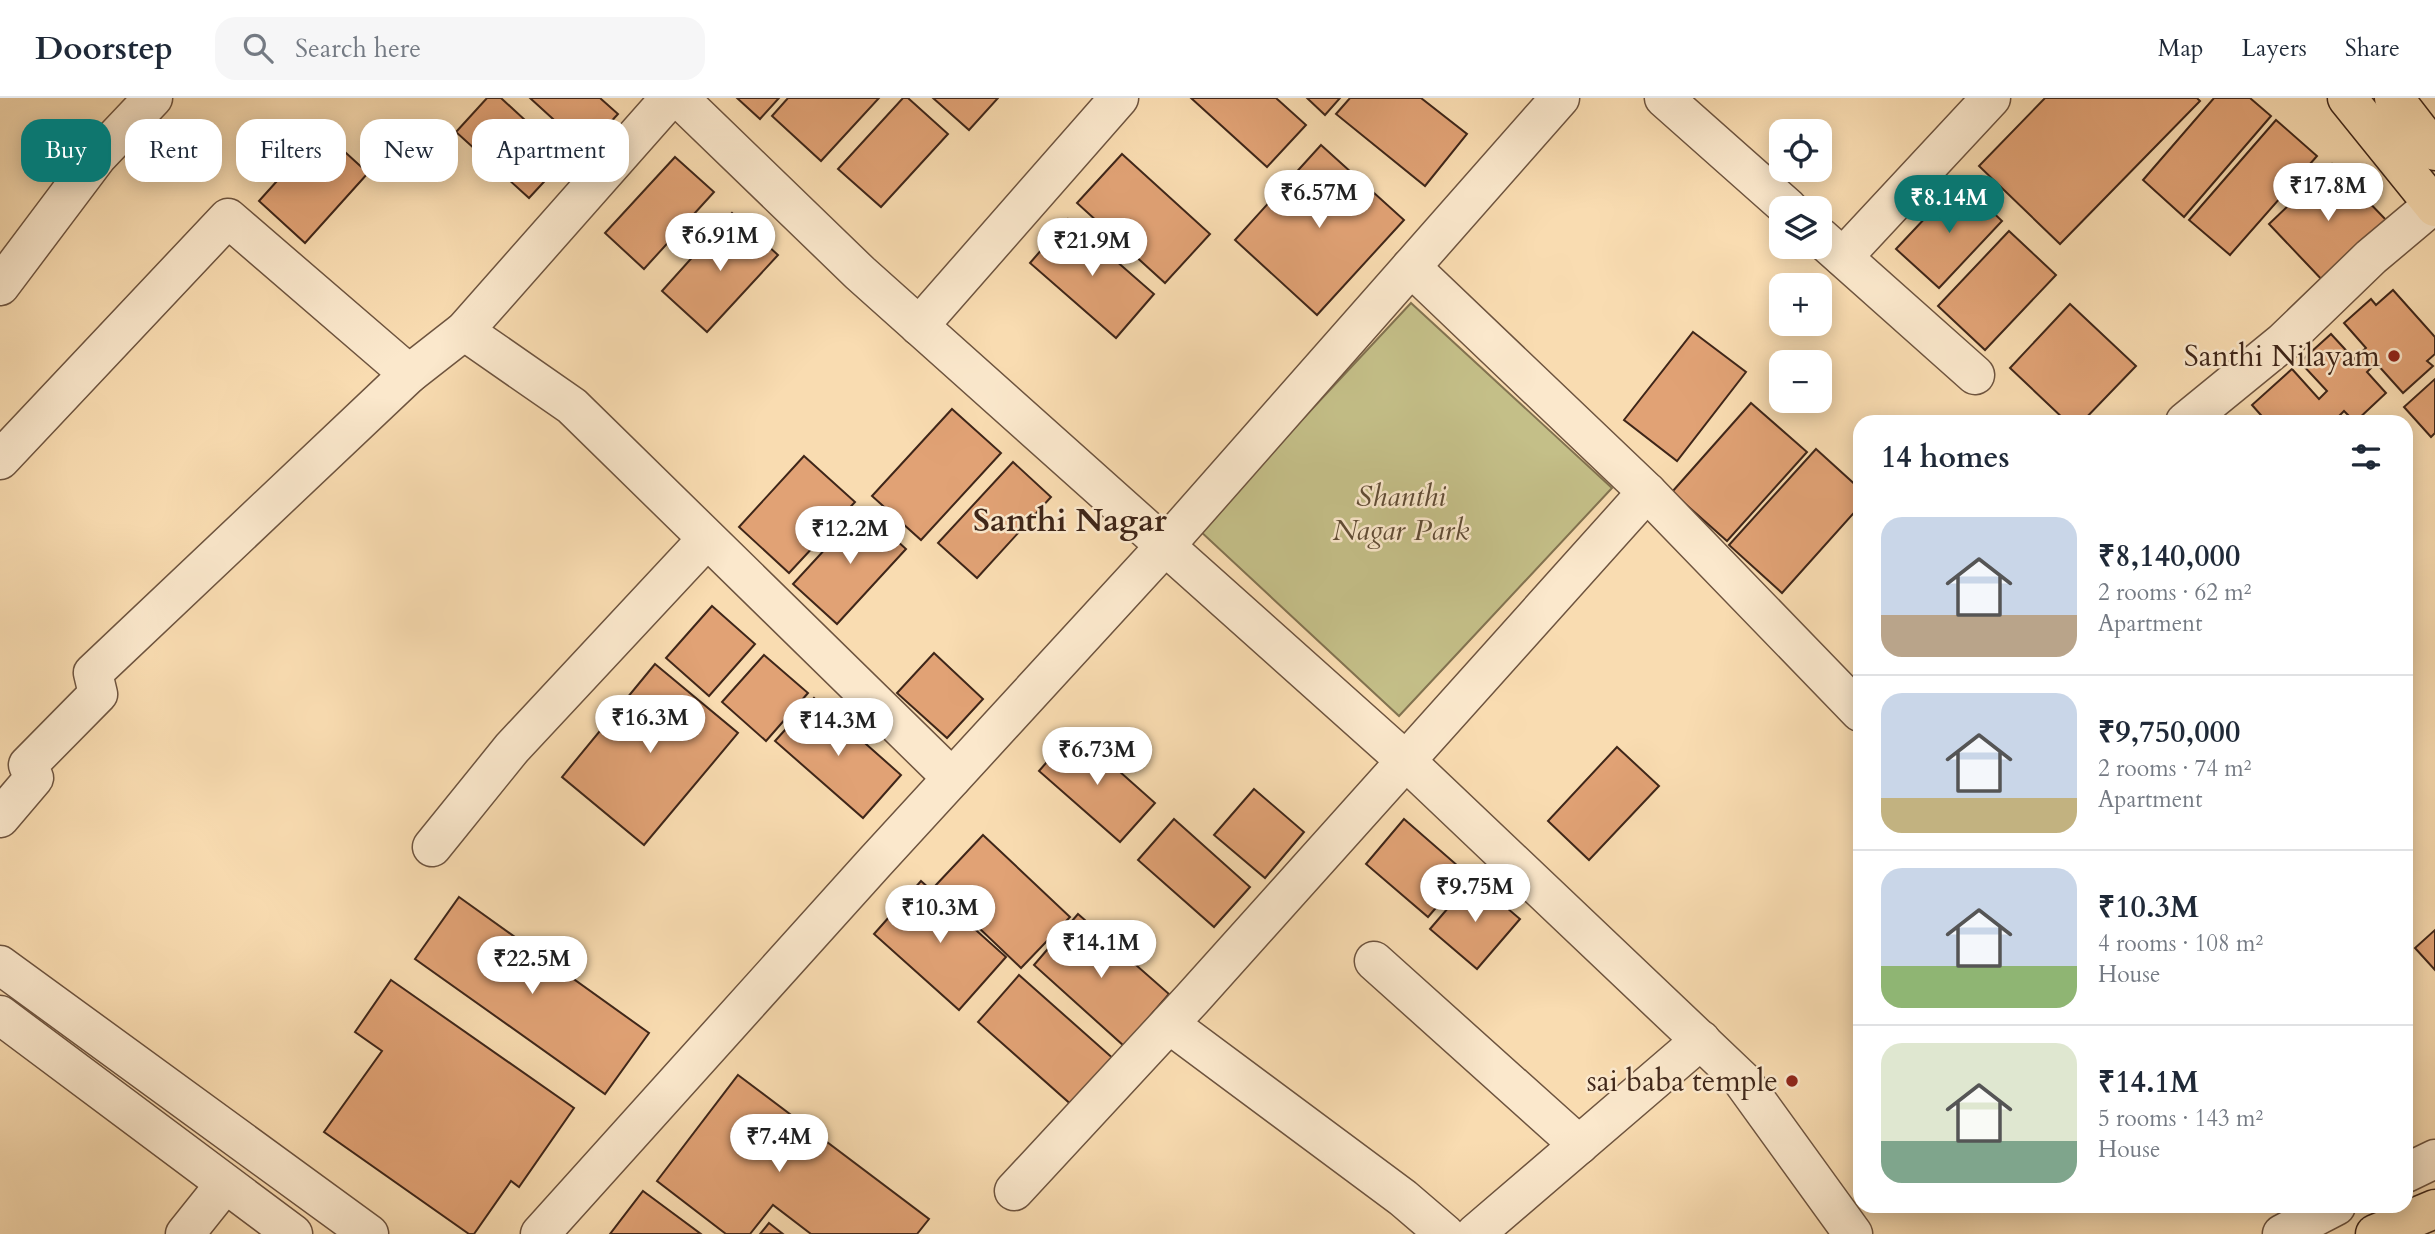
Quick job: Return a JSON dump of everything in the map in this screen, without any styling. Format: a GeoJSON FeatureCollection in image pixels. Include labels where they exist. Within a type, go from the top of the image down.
{"type":"FeatureCollection","features":[{"type":"Feature","properties":{"kind":"main road"},"geometry":{"type":"LineString","coordinates":[[2347,98],[2434,206]]}},
{"type":"Feature","properties":{"kind":"main road"},"geometry":{"type":"LineString","coordinates":[[2394,98],[2431,146]]}},
{"type":"Feature","properties":{"kind":"main road"},"geometry":{"type":"LineString","coordinates":[[2375,1234],[2435,1209]]}},
{"type":"Feature","properties":{"kind":"street"},"geometry":{"type":"LineString","coordinates":[[0,286],[97,157],[153,98]]}},
{"type":"Feature","properties":{"kind":"street"},"geometry":{"type":"LineString","coordinates":[[0,818],[34,778],[27,765],[98,694],[93,673],[409,374],[464,331],[670,98]]}},
{"type":"Feature","properties":{"kind":"street"},"geometry":{"type":"LineString","coordinates":[[678,98],[860,273],[1407,762],[1701,1040],[1741,1079],[1853,1234]]}},
{"type":"Feature","properties":{"kind":"street"},"geometry":{"type":"LineString","coordinates":[[919,326],[1119,98]]}},
{"type":"Feature","properties":{"kind":"street"},"geometry":{"type":"LineString","coordinates":[[540,1234],[1166,545],[1560,98]]}},
{"type":"Feature","properties":{"kind":"street"},"geometry":{"type":"LineString","coordinates":[[1664,98],[1774,196]]}},
{"type":"Feature","properties":{"kind":"street"},"geometry":{"type":"LineString","coordinates":[[1975,375],[1832,247],[1991,98]]}},
{"type":"Feature","properties":{"kind":"street"},"geometry":{"type":"LineString","coordinates":[[2194,415],[2283,342],[2371,257],[2434,206]]}},
{"type":"Feature","properties":{"kind":"street"},"geometry":{"type":"LineString","coordinates":[[0,460],[228,218],[409,374]]}},
{"type":"Feature","properties":{"kind":"street"},"geometry":{"type":"LineString","coordinates":[[1411,267],[1647,492],[1853,705]]}},
{"type":"Feature","properties":{"kind":"street"},"geometry":{"type":"LineString","coordinates":[[464,331],[572,406],[952,778]]}},
{"type":"Feature","properties":{"kind":"street"},"geometry":{"type":"LineString","coordinates":[[1014,1191],[1407,762],[1647,492]]}},
{"type":"Feature","properties":{"kind":"street"},"geometry":{"type":"LineString","coordinates":[[432,848],[512,748],[707,539]]}},
{"type":"Feature","properties":{"kind":"street"},"geometry":{"type":"LineString","coordinates":[[1374,961],[1579,1145]]}},
{"type":"Feature","properties":{"kind":"street"},"geometry":{"type":"LineString","coordinates":[[0,965],[369,1234]]}},
{"type":"Feature","properties":{"kind":"street"},"geometry":{"type":"LineString","coordinates":[[0,1015],[293,1234]]}},
{"type":"Feature","properties":{"kind":"street"},"geometry":{"type":"LineString","coordinates":[[1169,1024],[1391,1189],[1445,1234]]}},
{"type":"Feature","properties":{"kind":"street"},"geometry":{"type":"LineString","coordinates":[[1475,1234],[1701,1040]]}},
{"type":"Feature","properties":{"kind":"street"},"geometry":{"type":"LineString","coordinates":[[2413,1170],[2435,1159]]}},
{"type":"Feature","properties":{"kind":"street"},"geometry":{"type":"LineString","coordinates":[[185,1234],[225,1184]]}},
{"type":"Feature","properties":{"kind":"street"},"geometry":{"type":"LineString","coordinates":[[2282,1234],[2322,1213]]}},
{"type":"Feature","properties":{"kind":"green space","name":"Shanthi Nagar Park"},"geometry":{"type":"Polygon","coordinates":[[[1411,303],[1612,488],[1399,716],[1199,530],[1411,303]]]}},
{"type":"Feature","properties":{"kind":"building"},"geometry":{"type":"Polygon","coordinates":[[[487,98],[501,98],[524,119],[472,119],[472,146],[458,134],[458,130],[487,98]]]}},
{"type":"Feature","properties":{"kind":"building"},"geometry":{"type":"Polygon","coordinates":[[[530,98],[600,98],[618,114],[613,119],[553,119],[530,98]]]}},
{"type":"Feature","properties":{"kind":"building"},"geometry":{"type":"Polygon","coordinates":[[[737,98],[779,98],[760,119],[737,98]]]}},
{"type":"Feature","properties":{"kind":"building"},"geometry":{"type":"Polygon","coordinates":[[[788,98],[879,98],[821,161],[772,116],[788,98]]]}},
{"type":"Feature","properties":{"kind":"building"},"geometry":{"type":"Polygon","coordinates":[[[903,98],[908,98],[948,134],[881,207],[838,169],[903,98]]]}},
{"type":"Feature","properties":{"kind":"building"},"geometry":{"type":"Polygon","coordinates":[[[933,98],[998,98],[969,130],[933,98]]]}},
{"type":"Feature","properties":{"kind":"building"},"geometry":{"type":"Polygon","coordinates":[[[1191,98],[1276,98],[1306,125],[1267,167],[1191,98]]]}},
{"type":"Feature","properties":{"kind":"building"},"geometry":{"type":"Polygon","coordinates":[[[1307,98],[1340,98],[1325,115],[1307,98]]]}},
{"type":"Feature","properties":{"kind":"building"},"geometry":{"type":"Polygon","coordinates":[[[1350,98],[1421,98],[1467,134],[1425,186],[1336,114],[1350,98]]]}},
{"type":"Feature","properties":{"kind":"building"},"geometry":{"type":"Polygon","coordinates":[[[2045,98],[2197,98],[2200,101],[2060,244],[1979,166],[2045,98]]]}},
{"type":"Feature","properties":{"kind":"building"},"geometry":{"type":"Polygon","coordinates":[[[2214,98],[2250,98],[2271,116],[2184,217],[2143,180],[2214,98]]]}},
{"type":"Feature","properties":{"kind":"building"},"geometry":{"type":"Polygon","coordinates":[[[2276,120],[2317,156],[2230,255],[2189,220],[2276,120]]]}},
{"type":"Feature","properties":{"kind":"building"},"geometry":{"type":"Polygon","coordinates":[[[1321,145],[1404,220],[1317,315],[1235,240],[1321,145]]]}},
{"type":"Feature","properties":{"kind":"building"},"geometry":{"type":"Polygon","coordinates":[[[346,153],[360,166],[360,182],[305,243],[259,201],[276,182],[346,182],[346,153]]]}},
{"type":"Feature","properties":{"kind":"building"},"geometry":{"type":"Polygon","coordinates":[[[1122,154],[1210,234],[1165,283],[1077,203],[1122,154]]]}},
{"type":"Feature","properties":{"kind":"building"},"geometry":{"type":"Polygon","coordinates":[[[675,157],[714,192],[644,269],[605,233],[675,157]]]}},
{"type":"Feature","properties":{"kind":"building"},"geometry":{"type":"Polygon","coordinates":[[[2332,164],[2388,222],[2325,283],[2269,224],[2332,164]]]}},
{"type":"Feature","properties":{"kind":"building"},"geometry":{"type":"Polygon","coordinates":[[[1960,181],[2002,221],[1939,288],[1896,249],[1960,181]]]}},
{"type":"Feature","properties":{"kind":"building"},"geometry":{"type":"Polygon","coordinates":[[[511,182],[544,182],[529,198],[511,182]]]}},
{"type":"Feature","properties":{"kind":"building"},"geometry":{"type":"Polygon","coordinates":[[[732,213],[778,255],[707,332],[662,291],[732,213]]]}},
{"type":"Feature","properties":{"kind":"building"},"geometry":{"type":"Polygon","coordinates":[[[1068,219],[1154,294],[1116,338],[1030,263],[1068,219]]]}},
{"type":"Feature","properties":{"kind":"building"},"geometry":{"type":"Polygon","coordinates":[[[2009,231],[2056,275],[1985,350],[1938,306],[2009,231]]]}},
{"type":"Feature","properties":{"kind":"building","name":"Santhi Nilayam"},"geometry":{"type":"Polygon","coordinates":[[[2393,290],[2435,337],[2435,354],[2427,361],[2433,366],[2403,393],[2376,363],[2367,372],[2386,393],[2362,415],[2348,415],[2344,411],[2340,415],[2261,415],[2252,405],[2292,369],[2319,399],[2327,391],[2300,362],[2331,334],[2354,359],[2366,348],[2344,323],[2371,299],[2376,305],[2393,290]]]}},
{"type":"Feature","properties":{"kind":"building"},"geometry":{"type":"Polygon","coordinates":[[[2070,304],[2136,366],[2089,415],[2060,415],[2010,368],[2070,304]]]}},
{"type":"Feature","properties":{"kind":"building"},"geometry":{"type":"Polygon","coordinates":[[[1693,332],[1746,372],[1677,461],[1624,420],[1693,332]]]}},
{"type":"Feature","properties":{"kind":"building"},"geometry":{"type":"Polygon","coordinates":[[[2435,379],[2435,433],[2431,437],[2404,407],[2435,379]]]}},
{"type":"Feature","properties":{"kind":"building"},"geometry":{"type":"Polygon","coordinates":[[[1751,403],[1807,452],[1727,541],[1672,492],[1751,403]]]}},
{"type":"Feature","properties":{"kind":"building"},"geometry":{"type":"Polygon","coordinates":[[[952,409],[1001,453],[921,540],[872,496],[952,409]]]}},
{"type":"Feature","properties":{"kind":"building"},"geometry":{"type":"Polygon","coordinates":[[[1816,449],[1853,483],[1853,514],[1782,593],[1729,545],[1816,449]]]}},
{"type":"Feature","properties":{"kind":"building"},"geometry":{"type":"Polygon","coordinates":[[[804,456],[855,502],[789,573],[739,527],[804,456]]]}},
{"type":"Feature","properties":{"kind":"building"},"geometry":{"type":"Polygon","coordinates":[[[1013,462],[1051,497],[977,578],[938,543],[1013,462]]]}},
{"type":"Feature","properties":{"kind":"building"},"geometry":{"type":"Polygon","coordinates":[[[862,509],[906,549],[837,624],[793,584],[862,509]]]}},
{"type":"Feature","properties":{"kind":"building"},"geometry":{"type":"Polygon","coordinates":[[[712,606],[755,644],[709,696],[666,658],[712,606]]]}},
{"type":"Feature","properties":{"kind":"building"},"geometry":{"type":"Polygon","coordinates":[[[934,653],[983,699],[947,738],[897,693],[934,653]]]}},
{"type":"Feature","properties":{"kind":"building"},"geometry":{"type":"Polygon","coordinates":[[[764,655],[808,693],[766,741],[722,702],[764,655]]]}},
{"type":"Feature","properties":{"kind":"building"},"geometry":{"type":"Polygon","coordinates":[[[655,664],[738,733],[644,845],[562,777],[655,664]]]}},
{"type":"Feature","properties":{"kind":"building"},"geometry":{"type":"Polygon","coordinates":[[[814,698],[901,775],[863,818],[775,741],[814,698]]]}},
{"type":"Feature","properties":{"kind":"building"},"geometry":{"type":"Polygon","coordinates":[[[1074,731],[1155,803],[1120,842],[1039,771],[1074,731]]]}},
{"type":"Feature","properties":{"kind":"building"},"geometry":{"type":"Polygon","coordinates":[[[1617,747],[1659,786],[1589,860],[1548,821],[1617,747]]]}},
{"type":"Feature","properties":{"kind":"building"},"geometry":{"type":"Polygon","coordinates":[[[1254,789],[1304,832],[1265,878],[1214,835],[1254,789]]]}},
{"type":"Feature","properties":{"kind":"building"},"geometry":{"type":"Polygon","coordinates":[[[1174,819],[1250,887],[1214,927],[1138,860],[1174,819]]]}},
{"type":"Feature","properties":{"kind":"building"},"geometry":{"type":"Polygon","coordinates":[[[1404,819],[1466,873],[1428,917],[1366,864],[1404,819]]]}},
{"type":"Feature","properties":{"kind":"building"},"geometry":{"type":"Polygon","coordinates":[[[983,835],[1070,917],[1021,968],[935,886],[983,835]]]}},
{"type":"Feature","properties":{"kind":"building"},"geometry":{"type":"Polygon","coordinates":[[[1473,879],[1520,919],[1477,969],[1430,929],[1473,879]]]}},
{"type":"Feature","properties":{"kind":"building"},"geometry":{"type":"Polygon","coordinates":[[[921,881],[1006,957],[959,1010],[874,934],[921,881]]]}},
{"type":"Feature","properties":{"kind":"building"},"geometry":{"type":"Polygon","coordinates":[[[459,897],[649,1033],[605,1094],[415,959],[459,897]]]}},
{"type":"Feature","properties":{"kind":"building"},"geometry":{"type":"Polygon","coordinates":[[[1078,914],[1169,994],[1124,1046],[1034,965],[1078,914]]]}},
{"type":"Feature","properties":{"kind":"building"},"geometry":{"type":"Polygon","coordinates":[[[2435,930],[2435,970],[2415,948],[2435,930]]]}},
{"type":"Feature","properties":{"kind":"building"},"geometry":{"type":"Polygon","coordinates":[[[1019,975],[1116,1061],[1074,1107],[978,1022],[1019,975]]]}},
{"type":"Feature","properties":{"kind":"building"},"geometry":{"type":"Polygon","coordinates":[[[391,980],[574,1108],[519,1187],[511,1181],[474,1234],[469,1234],[324,1132],[382,1051],[355,1032],[391,980]]]}},
{"type":"Feature","properties":{"kind":"building"},"geometry":{"type":"Polygon","coordinates":[[[738,1075],[929,1219],[917,1234],[811,1234],[773,1205],[750,1234],[726,1234],[657,1181],[738,1075]]]}},
{"type":"Feature","properties":{"kind":"building"},"geometry":{"type":"Polygon","coordinates":[[[643,1191],[701,1234],[610,1234],[643,1191]]]}},
{"type":"Feature","properties":{"kind":"building"},"geometry":{"type":"Polygon","coordinates":[[[769,1223],[783,1234],[760,1234],[769,1223]]]}},
{"type":"Feature","properties":{"kind":"place","name":"Santhi Nilayam"},"geometry":{"type":"Point","coordinates":[2394,356]}},
{"type":"Feature","properties":{"kind":"place","name":"sai baba temple"},"geometry":{"type":"Point","coordinates":[1792,1081]}},
{"type":"Feature","properties":{"kind":"district","name":"Santhi Nagar"},"geometry":{"type":"Point","coordinates":[1070,520]}}]}
